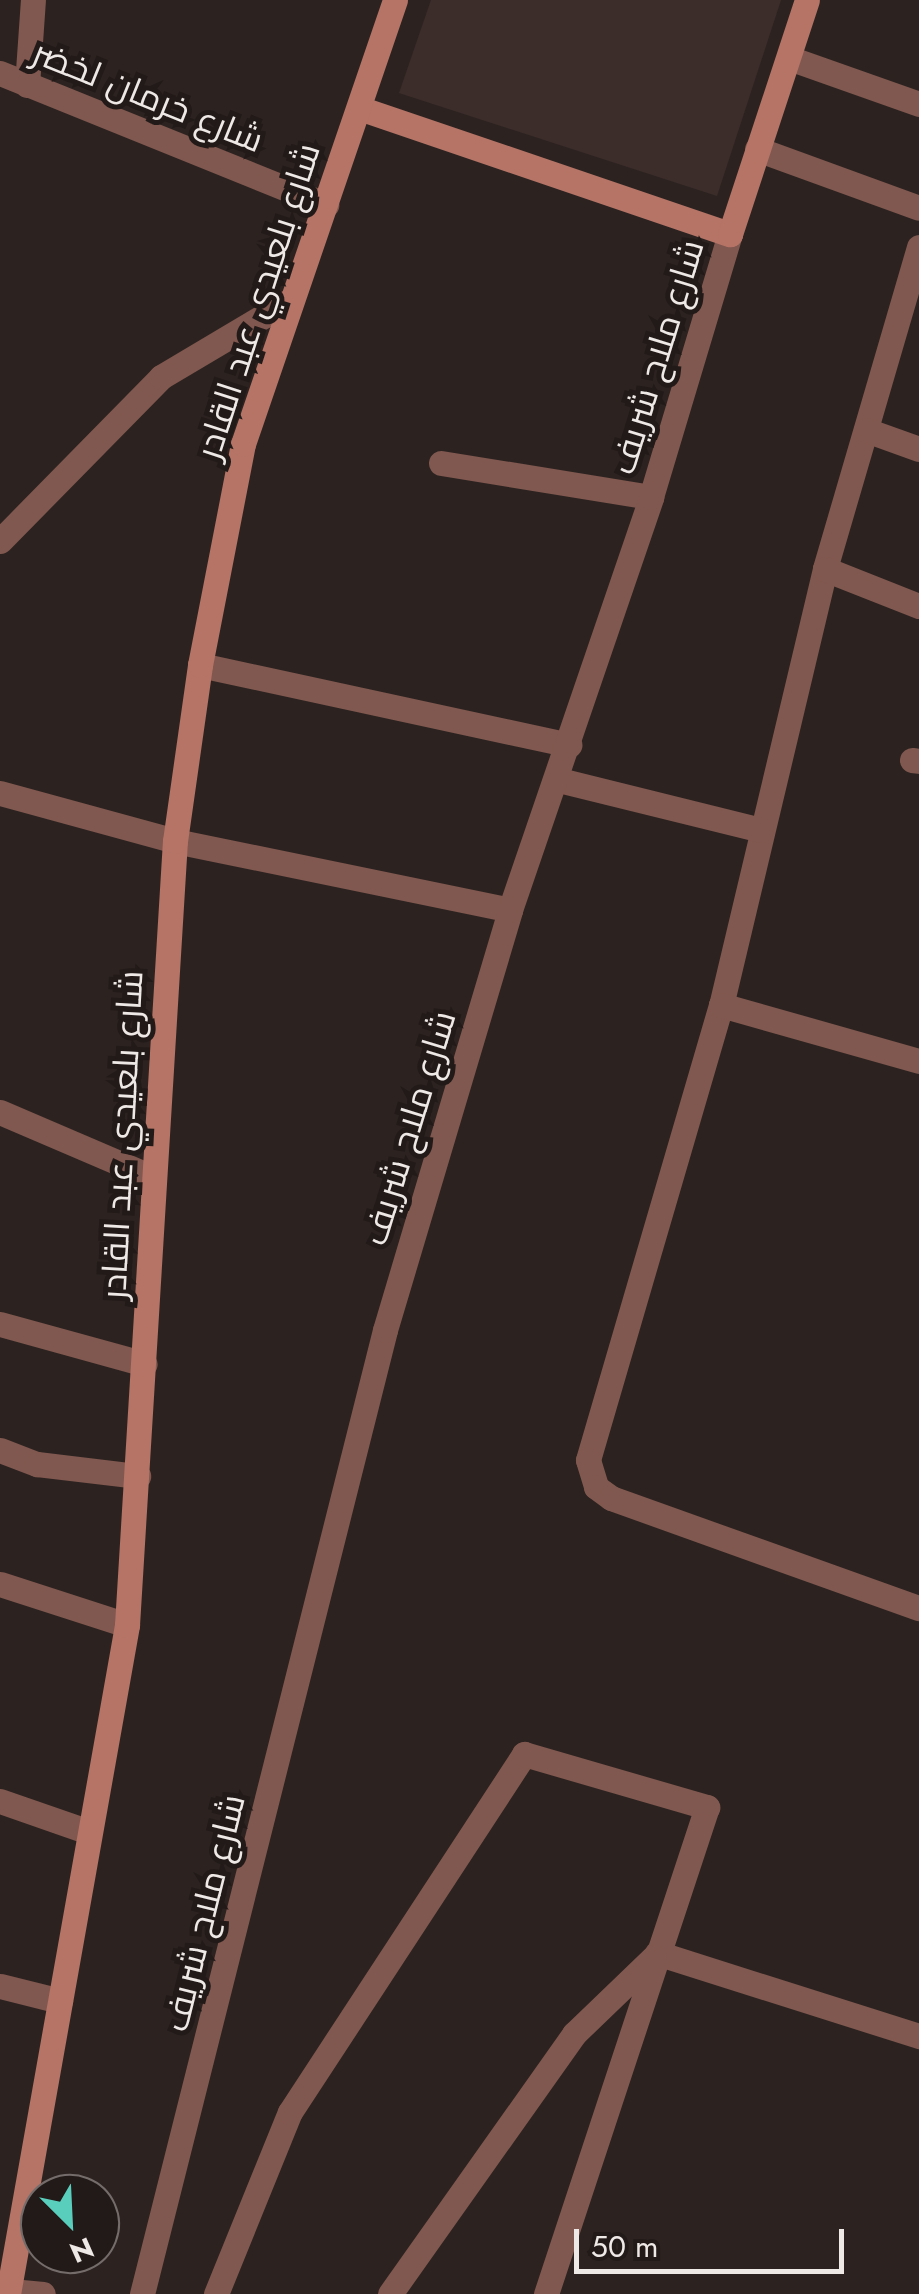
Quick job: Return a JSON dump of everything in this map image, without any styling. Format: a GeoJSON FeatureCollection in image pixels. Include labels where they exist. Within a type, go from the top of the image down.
{"type":"FeatureCollection","features":[{"type":"Feature","properties":{"kind":"main road","name":"شارع بلعيدي عبد القادر"},"geometry":{"type":"LineString","coordinates":[[5,2292],[126,1625],[175,841],[200,664],[243,444],[395,0]]}},
{"type":"Feature","properties":{"kind":"main road","name":"شارع ملاح شريف"},"geometry":{"type":"LineString","coordinates":[[730,234],[807,0]]}},
{"type":"Feature","properties":{"kind":"main road"},"geometry":{"type":"LineString","coordinates":[[359,108],[730,234]]}},
{"type":"Feature","properties":{"kind":"street"},"geometry":{"type":"LineString","coordinates":[[27,85],[33,0]]}},
{"type":"Feature","properties":{"kind":"street"},"geometry":{"type":"LineString","coordinates":[[789,58],[919,104]]}},
{"type":"Feature","properties":{"kind":"street","name":"شارع خرمان لخضر"},"geometry":{"type":"LineString","coordinates":[[0,73],[326,205]]}},
{"type":"Feature","properties":{"kind":"street"},"geometry":{"type":"LineString","coordinates":[[757,148],[919,208]]}},
{"type":"Feature","properties":{"kind":"street","name":"شارع ملاح شريف"},"geometry":{"type":"LineString","coordinates":[[142,2294],[385,1330],[510,910],[558,780],[652,497],[730,234]]}},
{"type":"Feature","properties":{"kind":"street"},"geometry":{"type":"LineString","coordinates":[[919,247],[825,569],[721,1005],[589,1455],[591,1479],[611,1498],[919,1608]]}},
{"type":"Feature","properties":{"kind":"street"},"geometry":{"type":"LineString","coordinates":[[0,541],[162,377],[289,301]]}},
{"type":"Feature","properties":{"kind":"street"},"geometry":{"type":"LineString","coordinates":[[866,430],[919,450]]}},
{"type":"Feature","properties":{"kind":"street"},"geometry":{"type":"LineString","coordinates":[[441,464],[652,497]]}},
{"type":"Feature","properties":{"kind":"street"},"geometry":{"type":"LineString","coordinates":[[825,569],[919,606]]}},
{"type":"Feature","properties":{"kind":"street"},"geometry":{"type":"LineString","coordinates":[[200,664],[569,745]]}},
{"type":"Feature","properties":{"kind":"street"},"geometry":{"type":"LineString","coordinates":[[558,780],[761,830]]}},
{"type":"Feature","properties":{"kind":"street"},"geometry":{"type":"LineString","coordinates":[[0,793],[175,841],[510,910]]}},
{"type":"Feature","properties":{"kind":"street"},"geometry":{"type":"LineString","coordinates":[[721,1005],[919,1061]]}},
{"type":"Feature","properties":{"kind":"street"},"geometry":{"type":"LineString","coordinates":[[0,1112],[152,1176]]}},
{"type":"Feature","properties":{"kind":"street"},"geometry":{"type":"LineString","coordinates":[[0,1324],[145,1364]]}},
{"type":"Feature","properties":{"kind":"street"},"geometry":{"type":"LineString","coordinates":[[0,1450],[37,1464],[138,1476]]}},
{"type":"Feature","properties":{"kind":"street"},"geometry":{"type":"LineString","coordinates":[[0,1584],[126,1625]]}},
{"type":"Feature","properties":{"kind":"street"},"geometry":{"type":"LineString","coordinates":[[216,2294],[290,2112],[524,1754],[707,1807],[546,2294]]}},
{"type":"Feature","properties":{"kind":"street"},"geometry":{"type":"LineString","coordinates":[[0,1801],[88,1832]]}},
{"type":"Feature","properties":{"kind":"street"},"geometry":{"type":"LineString","coordinates":[[657,1953],[919,2036]]}},
{"type":"Feature","properties":{"kind":"street"},"geometry":{"type":"LineString","coordinates":[[390,2294],[574,2034],[657,1953]]}},
{"type":"Feature","properties":{"kind":"street"},"geometry":{"type":"LineString","coordinates":[[0,1986],[60,2001]]}},
{"type":"Feature","properties":{"kind":"street"},"geometry":{"type":"LineString","coordinates":[[5,2292],[43,2294]]}},
{"type":"Feature","properties":{"kind":"shaded area"},"geometry":{"type":"Polygon","coordinates":[[[431,0],[781,0],[717,196],[399,93],[431,0]]]}}]}
